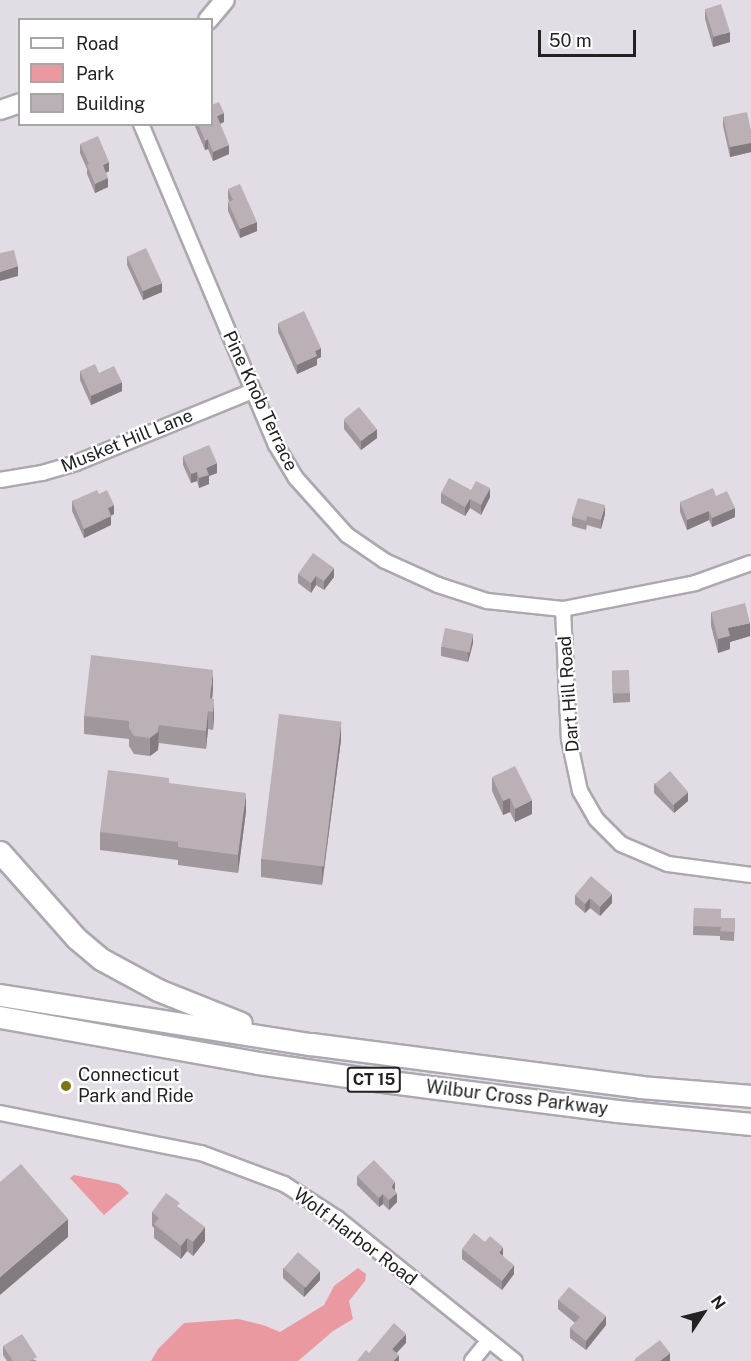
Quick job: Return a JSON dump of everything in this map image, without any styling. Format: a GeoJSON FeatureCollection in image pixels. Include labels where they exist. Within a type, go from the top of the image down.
{"type":"FeatureCollection","features":[{"type":"Feature","properties":{"kind":"highway"},"geometry":{"type":"LineString","coordinates":[[0,852],[76,938],[101,959],[158,990],[200,1008],[311,1044]]}},
{"type":"Feature","properties":{"kind":"highway","name":"Wilbur Cross Parkway"},"geometry":{"type":"LineString","coordinates":[[0,995],[311,1044],[640,1087],[751,1096]]}},
{"type":"Feature","properties":{"kind":"highway","name":"Wilbur Cross Parkway"},"geometry":{"type":"LineString","coordinates":[[0,1017],[247,1061],[364,1079],[617,1111],[751,1124]]}},
{"type":"Feature","properties":{"kind":"main road"},"geometry":{"type":"LineString","coordinates":[[210,18],[225,0]]}},
{"type":"Feature","properties":{"kind":"main road"},"geometry":{"type":"LineString","coordinates":[[0,110],[18,104]]}},
{"type":"Feature","properties":{"kind":"street","name":"Pine Knob Terrace"},"geometry":{"type":"LineString","coordinates":[[142,126],[276,445],[295,477],[347,535],[385,561],[438,585],[487,601],[563,609],[695,583],[751,563]]}},
{"type":"Feature","properties":{"kind":"street","name":"Musket Hill Lane"},"geometry":{"type":"LineString","coordinates":[[0,480],[42,473],[76,463],[252,391]]}},
{"type":"Feature","properties":{"kind":"street","name":"Dart Hill Road"},"geometry":{"type":"LineString","coordinates":[[563,609],[569,739],[580,791],[596,819],[621,844],[668,864],[751,875]]}},
{"type":"Feature","properties":{"kind":"street","name":"Wolf Harbor Road"},"geometry":{"type":"LineString","coordinates":[[0,1113],[201,1153],[284,1184],[337,1218],[515,1361]]}},
{"type":"Feature","properties":{"kind":"street"},"geometry":{"type":"LineString","coordinates":[[472,1361],[488,1341]]}},
{"type":"Feature","properties":{"kind":"green space"},"geometry":{"type":"Polygon","coordinates":[[[74,1175],[119,1184],[129,1193],[104,1215],[70,1178],[74,1175]]]}},
{"type":"Feature","properties":{"kind":"green space"},"geometry":{"type":"Polygon","coordinates":[[[358,1268],[366,1274],[365,1281],[349,1301],[353,1319],[333,1331],[298,1361],[151,1361],[158,1349],[184,1323],[238,1319],[280,1332],[324,1305],[334,1286],[358,1268]]]}},
{"type":"Feature","properties":{"kind":"building"},"geometry":{"type":"Polygon","coordinates":[[[721,4],[730,32],[714,37],[705,9],[721,4]]]}},
{"type":"Feature","properties":{"kind":"building"},"geometry":{"type":"Polygon","coordinates":[[[219,102],[224,113],[217,116],[229,145],[213,152],[208,139],[205,141],[199,126],[213,126],[213,105],[219,102]]]}},
{"type":"Feature","properties":{"kind":"building"},"geometry":{"type":"Polygon","coordinates":[[[747,112],[751,143],[730,147],[723,117],[747,112]]]}},
{"type":"Feature","properties":{"kind":"building"},"geometry":{"type":"Polygon","coordinates":[[[98,136],[109,162],[103,165],[108,178],[95,184],[80,144],[98,136]]]}},
{"type":"Feature","properties":{"kind":"building"},"geometry":{"type":"Polygon","coordinates":[[[240,184],[257,222],[240,229],[228,202],[233,200],[228,189],[240,184]]]}},
{"type":"Feature","properties":{"kind":"building"},"geometry":{"type":"Polygon","coordinates":[[[146,248],[162,282],[143,291],[127,257],[146,248]]]}},
{"type":"Feature","properties":{"kind":"building"},"geometry":{"type":"Polygon","coordinates":[[[14,250],[18,266],[0,272],[0,253],[14,250]]]}},
{"type":"Feature","properties":{"kind":"building"},"geometry":{"type":"Polygon","coordinates":[[[304,311],[321,348],[315,351],[317,356],[297,365],[278,323],[304,311]]]}},
{"type":"Feature","properties":{"kind":"building"},"geometry":{"type":"Polygon","coordinates":[[[95,364],[99,373],[114,366],[122,382],[91,396],[80,371],[95,364]]]}},
{"type":"Feature","properties":{"kind":"building"},"geometry":{"type":"Polygon","coordinates":[[[359,407],[377,429],[361,441],[343,420],[359,407]]]}},
{"type":"Feature","properties":{"kind":"building"},"geometry":{"type":"Polygon","coordinates":[[[209,445],[217,463],[206,468],[209,475],[199,478],[197,472],[191,474],[183,456],[209,445]]]}},
{"type":"Feature","properties":{"kind":"building"},"geometry":{"type":"Polygon","coordinates":[[[449,478],[471,490],[476,481],[490,488],[481,505],[470,499],[465,507],[441,493],[449,478]]]}},
{"type":"Feature","properties":{"kind":"building"},"geometry":{"type":"Polygon","coordinates":[[[713,488],[716,496],[727,491],[735,508],[712,518],[709,511],[687,520],[680,502],[713,488]]]}},
{"type":"Feature","properties":{"kind":"building"},"geometry":{"type":"Polygon","coordinates":[[[97,490],[99,494],[107,490],[114,505],[108,508],[111,516],[84,529],[72,501],[97,490]]]}},
{"type":"Feature","properties":{"kind":"building"},"geometry":{"type":"Polygon","coordinates":[[[578,498],[605,505],[601,520],[587,516],[586,521],[572,517],[578,498]]]}},
{"type":"Feature","properties":{"kind":"building"},"geometry":{"type":"Polygon","coordinates":[[[313,553],[334,568],[324,581],[316,576],[311,583],[298,574],[313,553]]]}},
{"type":"Feature","properties":{"kind":"building"},"geometry":{"type":"Polygon","coordinates":[[[745,603],[750,623],[728,628],[730,636],[718,639],[711,612],[745,603]]]}},
{"type":"Feature","properties":{"kind":"building"},"geometry":{"type":"Polygon","coordinates":[[[445,628],[473,634],[469,653],[441,647],[445,628]]]}},
{"type":"Feature","properties":{"kind":"building"},"geometry":{"type":"Polygon","coordinates":[[[91,655],[213,670],[210,698],[214,699],[213,712],[208,711],[206,731],[159,725],[158,732],[150,738],[134,736],[129,728],[129,721],[84,716],[91,655]]]}},
{"type":"Feature","properties":{"kind":"building"},"geometry":{"type":"Polygon","coordinates":[[[629,670],[630,693],[613,694],[612,671],[629,670]]]}},
{"type":"Feature","properties":{"kind":"building"},"geometry":{"type":"Polygon","coordinates":[[[279,714],[342,722],[324,867],[261,859],[279,714]]]}},
{"type":"Feature","properties":{"kind":"building"},"geometry":{"type":"Polygon","coordinates":[[[515,766],[532,800],[515,809],[510,798],[503,801],[492,777],[515,766]]]}},
{"type":"Feature","properties":{"kind":"building"},"geometry":{"type":"Polygon","coordinates":[[[108,770],[169,778],[169,783],[246,793],[238,855],[178,847],[178,842],[100,832],[108,770]]]}},
{"type":"Feature","properties":{"kind":"building"},"geometry":{"type":"Polygon","coordinates":[[[670,771],[688,792],[673,805],[655,784],[670,771]]]}},
{"type":"Feature","properties":{"kind":"building"},"geometry":{"type":"Polygon","coordinates":[[[591,876],[612,894],[600,907],[590,898],[585,904],[575,895],[591,876]]]}},
{"type":"Feature","properties":{"kind":"building"},"geometry":{"type":"Polygon","coordinates":[[[694,908],[721,909],[721,918],[735,918],[734,932],[720,931],[721,927],[693,926],[694,908]]]}},
{"type":"Feature","properties":{"kind":"building"},"geometry":{"type":"Polygon","coordinates":[[[374,1160],[395,1182],[391,1187],[397,1193],[389,1200],[383,1194],[379,1198],[357,1176],[374,1160]]]}},
{"type":"Feature","properties":{"kind":"building"},"geometry":{"type":"Polygon","coordinates":[[[21,1164],[68,1219],[0,1277],[0,1182],[21,1164]]]}},
{"type":"Feature","properties":{"kind":"building"},"geometry":{"type":"Polygon","coordinates":[[[166,1193],[180,1203],[177,1206],[205,1227],[193,1242],[187,1238],[181,1246],[154,1224],[159,1218],[152,1212],[166,1193]]]}},
{"type":"Feature","properties":{"kind":"building"},"geometry":{"type":"Polygon","coordinates":[[[474,1233],[485,1242],[490,1236],[503,1247],[499,1253],[514,1265],[502,1281],[462,1249],[474,1233]]]}},
{"type":"Feature","properties":{"kind":"building"},"geometry":{"type":"Polygon","coordinates":[[[298,1252],[320,1271],[305,1288],[284,1269],[298,1252]]]}},
{"type":"Feature","properties":{"kind":"building"},"geometry":{"type":"Polygon","coordinates":[[[569,1287],[606,1316],[586,1341],[570,1328],[580,1317],[558,1300],[569,1287]]]}},
{"type":"Feature","properties":{"kind":"building"},"geometry":{"type":"Polygon","coordinates":[[[394,1323],[406,1334],[392,1349],[399,1355],[393,1361],[357,1361],[366,1350],[369,1353],[394,1323]]]}},
{"type":"Feature","properties":{"kind":"building"},"geometry":{"type":"Polygon","coordinates":[[[22,1334],[37,1357],[30,1361],[13,1361],[3,1346],[22,1334]]]}},
{"type":"Feature","properties":{"kind":"building"},"geometry":{"type":"Polygon","coordinates":[[[660,1340],[670,1353],[660,1361],[634,1361],[636,1358],[660,1340]]]}},
{"type":"Feature","properties":{"kind":"place","name":"Connecticut Park and Ride"},"geometry":{"type":"Point","coordinates":[66,1086]}}]}
